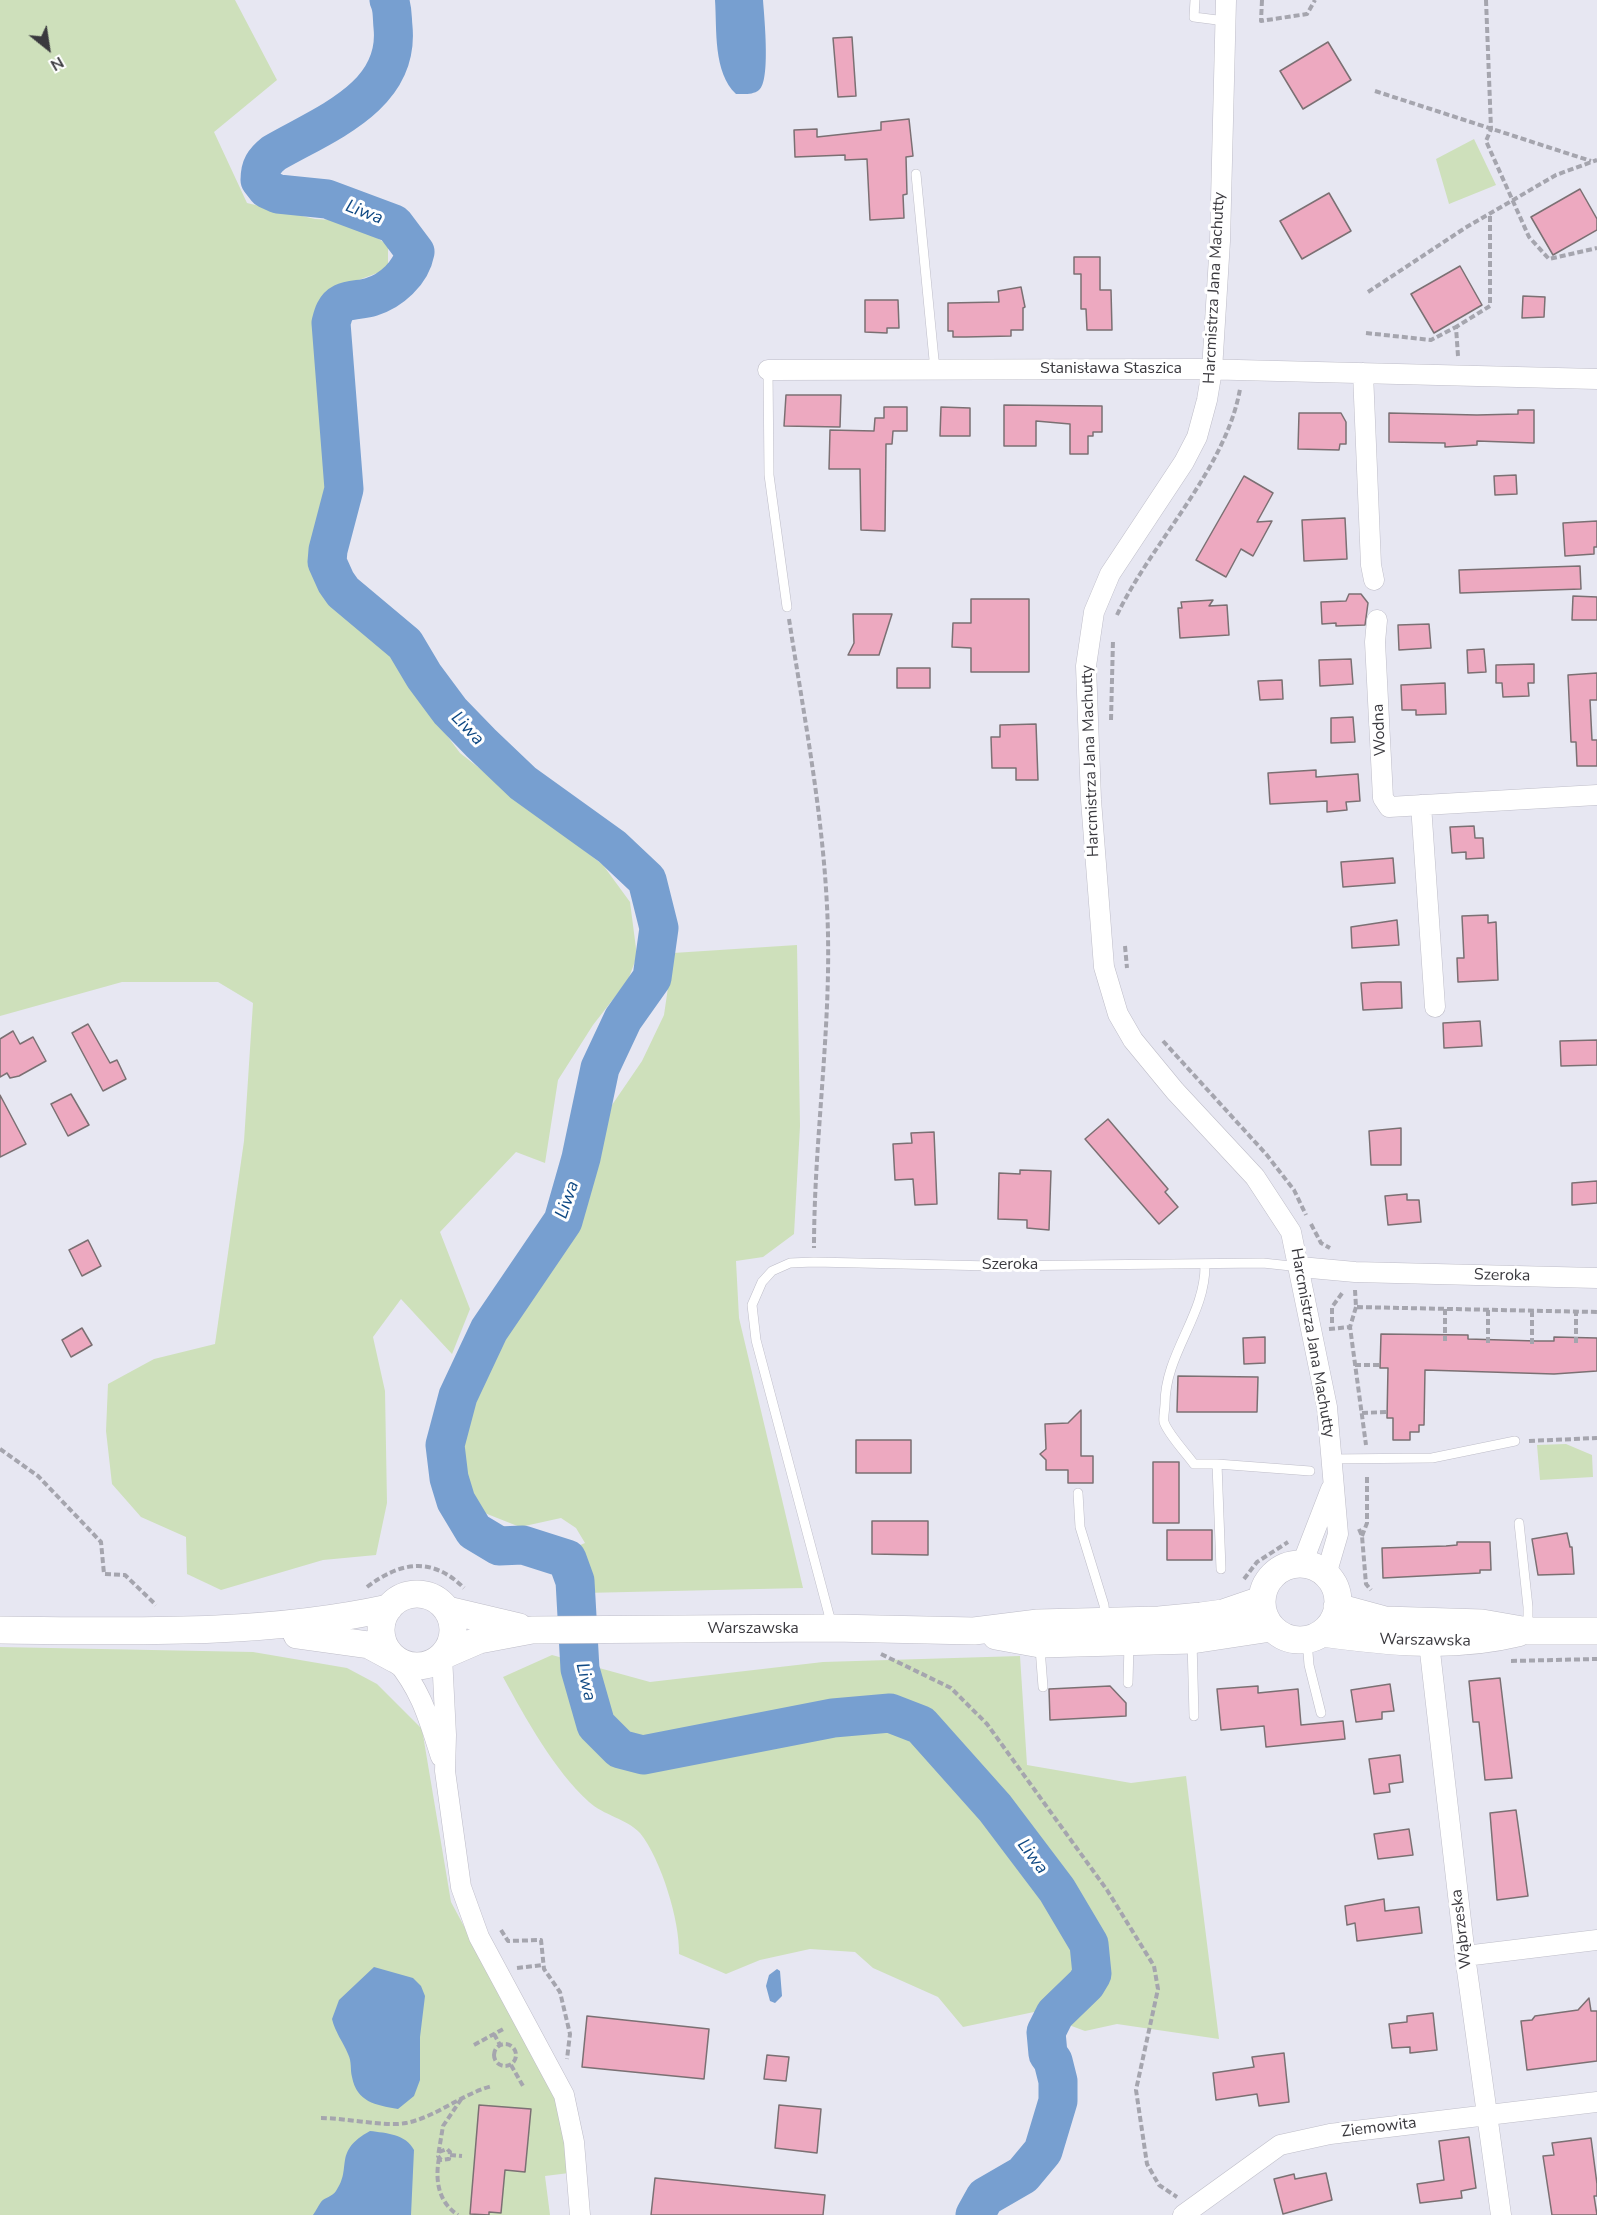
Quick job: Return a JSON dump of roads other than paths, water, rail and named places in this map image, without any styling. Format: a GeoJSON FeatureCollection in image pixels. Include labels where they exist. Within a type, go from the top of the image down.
{"type":"FeatureCollection","features":[{"type":"Feature","properties":{"kind":"main road"},"geometry":{"type":"LineString","coordinates":[[1287,1566],[1314,1569],[1333,1584],[1338,1607],[1335,1617],[1315,1636],[1294,1640],[1281,1636],[1271,1628],[1251,1592],[1265,1586],[1274,1574],[1287,1566]]}},
{"type":"Feature","properties":{"kind":"main road","name":"Warszawska"},"geometry":{"type":"LineString","coordinates":[[532,1630],[833,1628],[974,1631],[1038,1623],[1159,1620],[1223,1613],[1251,1592]]}},
{"type":"Feature","properties":{"kind":"main road"},"geometry":{"type":"LineString","coordinates":[[0,1630],[230,1629],[338,1619],[389,1608],[405,1596],[417,1594],[439,1602],[447,1610],[452,1622],[453,1634],[450,1646],[442,1656]]}},
{"type":"Feature","properties":{"kind":"main road","name":"Warszawska"},"geometry":{"type":"LineString","coordinates":[[1338,1607],[1385,1620],[1482,1623],[1528,1631],[1597,1631]]}},
{"type":"Feature","properties":{"kind":"main road"},"geometry":{"type":"LineString","coordinates":[[389,1608],[381,1629],[388,1651],[395,1659]]}},
{"type":"Feature","properties":{"kind":"main road"},"geometry":{"type":"LineString","coordinates":[[447,1610],[532,1630]]}},
{"type":"Feature","properties":{"kind":"main road","name":"Warszawska"},"geometry":{"type":"LineString","coordinates":[[974,1631],[1040,1644],[1192,1640],[1271,1628]]}},
{"type":"Feature","properties":{"kind":"main road"},"geometry":{"type":"LineString","coordinates":[[230,1629],[338,1639],[369,1645],[407,1665],[419,1666],[432,1663],[442,1656],[479,1640],[532,1630]]}},
{"type":"Feature","properties":{"kind":"main road","name":"Warszawska"},"geometry":{"type":"LineString","coordinates":[[1315,1636],[1429,1643],[1482,1642],[1528,1631]]}},
{"type":"Feature","properties":{"kind":"street","name":"Harcmistrza Jana Machutty"},"geometry":{"type":"LineString","coordinates":[[1226,0],[1220,241],[1212,370],[1197,437],[1184,462],[1110,574],[1094,612],[1086,666],[1089,776],[1099,928],[1110,994],[1133,1040],[1175,1091],[1256,1177],[1291,1232],[1300,1267],[1326,1407],[1338,1534],[1314,1569]]}},
{"type":"Feature","properties":{"kind":"street","name":"Stanisława Staszica"},"geometry":{"type":"LineString","coordinates":[[768,370],[1212,370],[1597,379]]}},
{"type":"Feature","properties":{"kind":"street"},"geometry":{"type":"LineString","coordinates":[[1363,373],[1371,565],[1374,580]]}},
{"type":"Feature","properties":{"kind":"street","name":"Wodna"},"geometry":{"type":"LineString","coordinates":[[1377,620],[1375,642],[1383,798],[1389,807],[1597,795]]}},
{"type":"Feature","properties":{"kind":"street"},"geometry":{"type":"LineString","coordinates":[[1420,806],[1435,1007]]}},
{"type":"Feature","properties":{"kind":"street","name":"Szeroka"},"geometry":{"type":"LineString","coordinates":[[1300,1267],[1355,1272],[1597,1278]]}},
{"type":"Feature","properties":{"kind":"street","name":"Wąbrzeska"},"geometry":{"type":"LineString","coordinates":[[1429,1643],[1465,1956],[1501,2215]]}},
{"type":"Feature","properties":{"kind":"street"},"geometry":{"type":"LineString","coordinates":[[442,1656],[446,1735],[445,1771],[456,1857],[468,1913],[564,2095],[574,2142],[580,2215]]}},
{"type":"Feature","properties":{"kind":"street"},"geometry":{"type":"LineString","coordinates":[[395,1659],[414,1682],[424,1702],[445,1771]]}},
{"type":"Feature","properties":{"kind":"street"},"geometry":{"type":"LineString","coordinates":[[1465,1956],[1597,1940]]}},
{"type":"Feature","properties":{"kind":"street","name":"Ziemowita"},"geometry":{"type":"LineString","coordinates":[[1186,2212],[1280,2145],[1330,2134],[1597,2102]]}},
{"type":"Feature","properties":{"kind":"lane"},"geometry":{"type":"LineString","coordinates":[[1195,0],[1194,17],[1225,21]]}},
{"type":"Feature","properties":{"kind":"lane"},"geometry":{"type":"LineString","coordinates":[[916,174],[935,370]]}},
{"type":"Feature","properties":{"kind":"lane"},"geometry":{"type":"LineString","coordinates":[[768,370],[769,475],[787,607]]}},
{"type":"Feature","properties":{"kind":"lane","name":"Szeroka"},"geometry":{"type":"LineString","coordinates":[[833,1628],[803,1524],[756,1340],[752,1305],[762,1282],[772,1271],[790,1263],[814,1262],[992,1266],[1263,1263],[1300,1267]]}},
{"type":"Feature","properties":{"kind":"lane"},"geometry":{"type":"LineString","coordinates":[[1205,1264],[1206,1283],[1192,1325],[1177,1351],[1165,1384],[1164,1422],[1194,1464],[1310,1471]]}},
{"type":"Feature","properties":{"kind":"lane"},"geometry":{"type":"LineString","coordinates":[[1331,1459],[1432,1458],[1515,1441]]}},
{"type":"Feature","properties":{"kind":"lane"},"geometry":{"type":"LineString","coordinates":[[1217,1464],[1221,1569]]}},
{"type":"Feature","properties":{"kind":"lane"},"geometry":{"type":"LineString","coordinates":[[1078,1493],[1080,1527],[1104,1605],[1105,1621]]}},
{"type":"Feature","properties":{"kind":"lane"},"geometry":{"type":"LineString","coordinates":[[1519,1523],[1528,1607],[1528,1631]]}},
{"type":"Feature","properties":{"kind":"lane"},"geometry":{"type":"LineString","coordinates":[[1315,1636],[1309,1665],[1321,1713]]}},
{"type":"Feature","properties":{"kind":"lane"},"geometry":{"type":"LineString","coordinates":[[1192,1640],[1194,1716]]}},
{"type":"Feature","properties":{"kind":"lane"},"geometry":{"type":"LineString","coordinates":[[1128,1683],[1129,1642]]}},
{"type":"Feature","properties":{"kind":"lane"},"geometry":{"type":"LineString","coordinates":[[1040,1644],[1042,1687]]}},
{"type":"Feature","properties":{"kind":"water"},"geometry":{"type":"Polygon","coordinates":[[[715,0],[763,0],[766,62],[763,84],[757,92],[736,94],[723,74],[716,37],[715,0]]]}},
{"type":"Feature","properties":{"kind":"water"},"geometry":{"type":"Polygon","coordinates":[[[374,1967],[413,1978],[421,1986],[425,1996],[420,2037],[420,2080],[414,2096],[398,2109],[375,2104],[358,2092],[354,2085],[349,2057],[332,2019],[339,2000],[374,1967]]]}},
{"type":"Feature","properties":{"kind":"water"},"geometry":{"type":"Polygon","coordinates":[[[777,1969],[780,1971],[782,1996],[775,2003],[770,2001],[766,1986],[769,1975],[777,1969]]]}},
{"type":"Feature","properties":{"kind":"water"},"geometry":{"type":"Polygon","coordinates":[[[370,2131],[401,2137],[414,2150],[411,2215],[313,2215],[321,2202],[334,2193],[341,2182],[345,2160],[351,2146],[370,2131]]]}},
{"type":"Feature","properties":{"kind":"waterway","name":"Liwa"},"geometry":{"type":"LineString","coordinates":[[389,0],[392,10],[392,51],[384,72],[372,90],[335,119],[274,153],[263,165],[260,175],[260,180],[267,189],[278,194],[327,199],[394,224],[415,252],[405,274],[393,286],[371,297],[343,303],[336,309],[331,323],[344,489],[327,562],[343,592],[405,644],[424,676],[450,711],[481,743],[523,783],[612,847],[647,880],[659,928],[652,978],[623,1019],[600,1068],[581,1158],[563,1221],[489,1330],[458,1396],[445,1445],[449,1478],[456,1501],[474,1531],[499,1546],[523,1545],[567,1559],[575,1581],[580,1669],[596,1725],[620,1749],[643,1755],[833,1718],[890,1713],[921,1725],[995,1808],[1057,1890],[1089,1944],[1092,1974],[1086,1984],[1055,2014],[1046,2032],[1048,2054],[1053,2061],[1058,2081],[1058,2101],[1043,2151],[1023,2175],[985,2197],[975,2215]]}}]}
